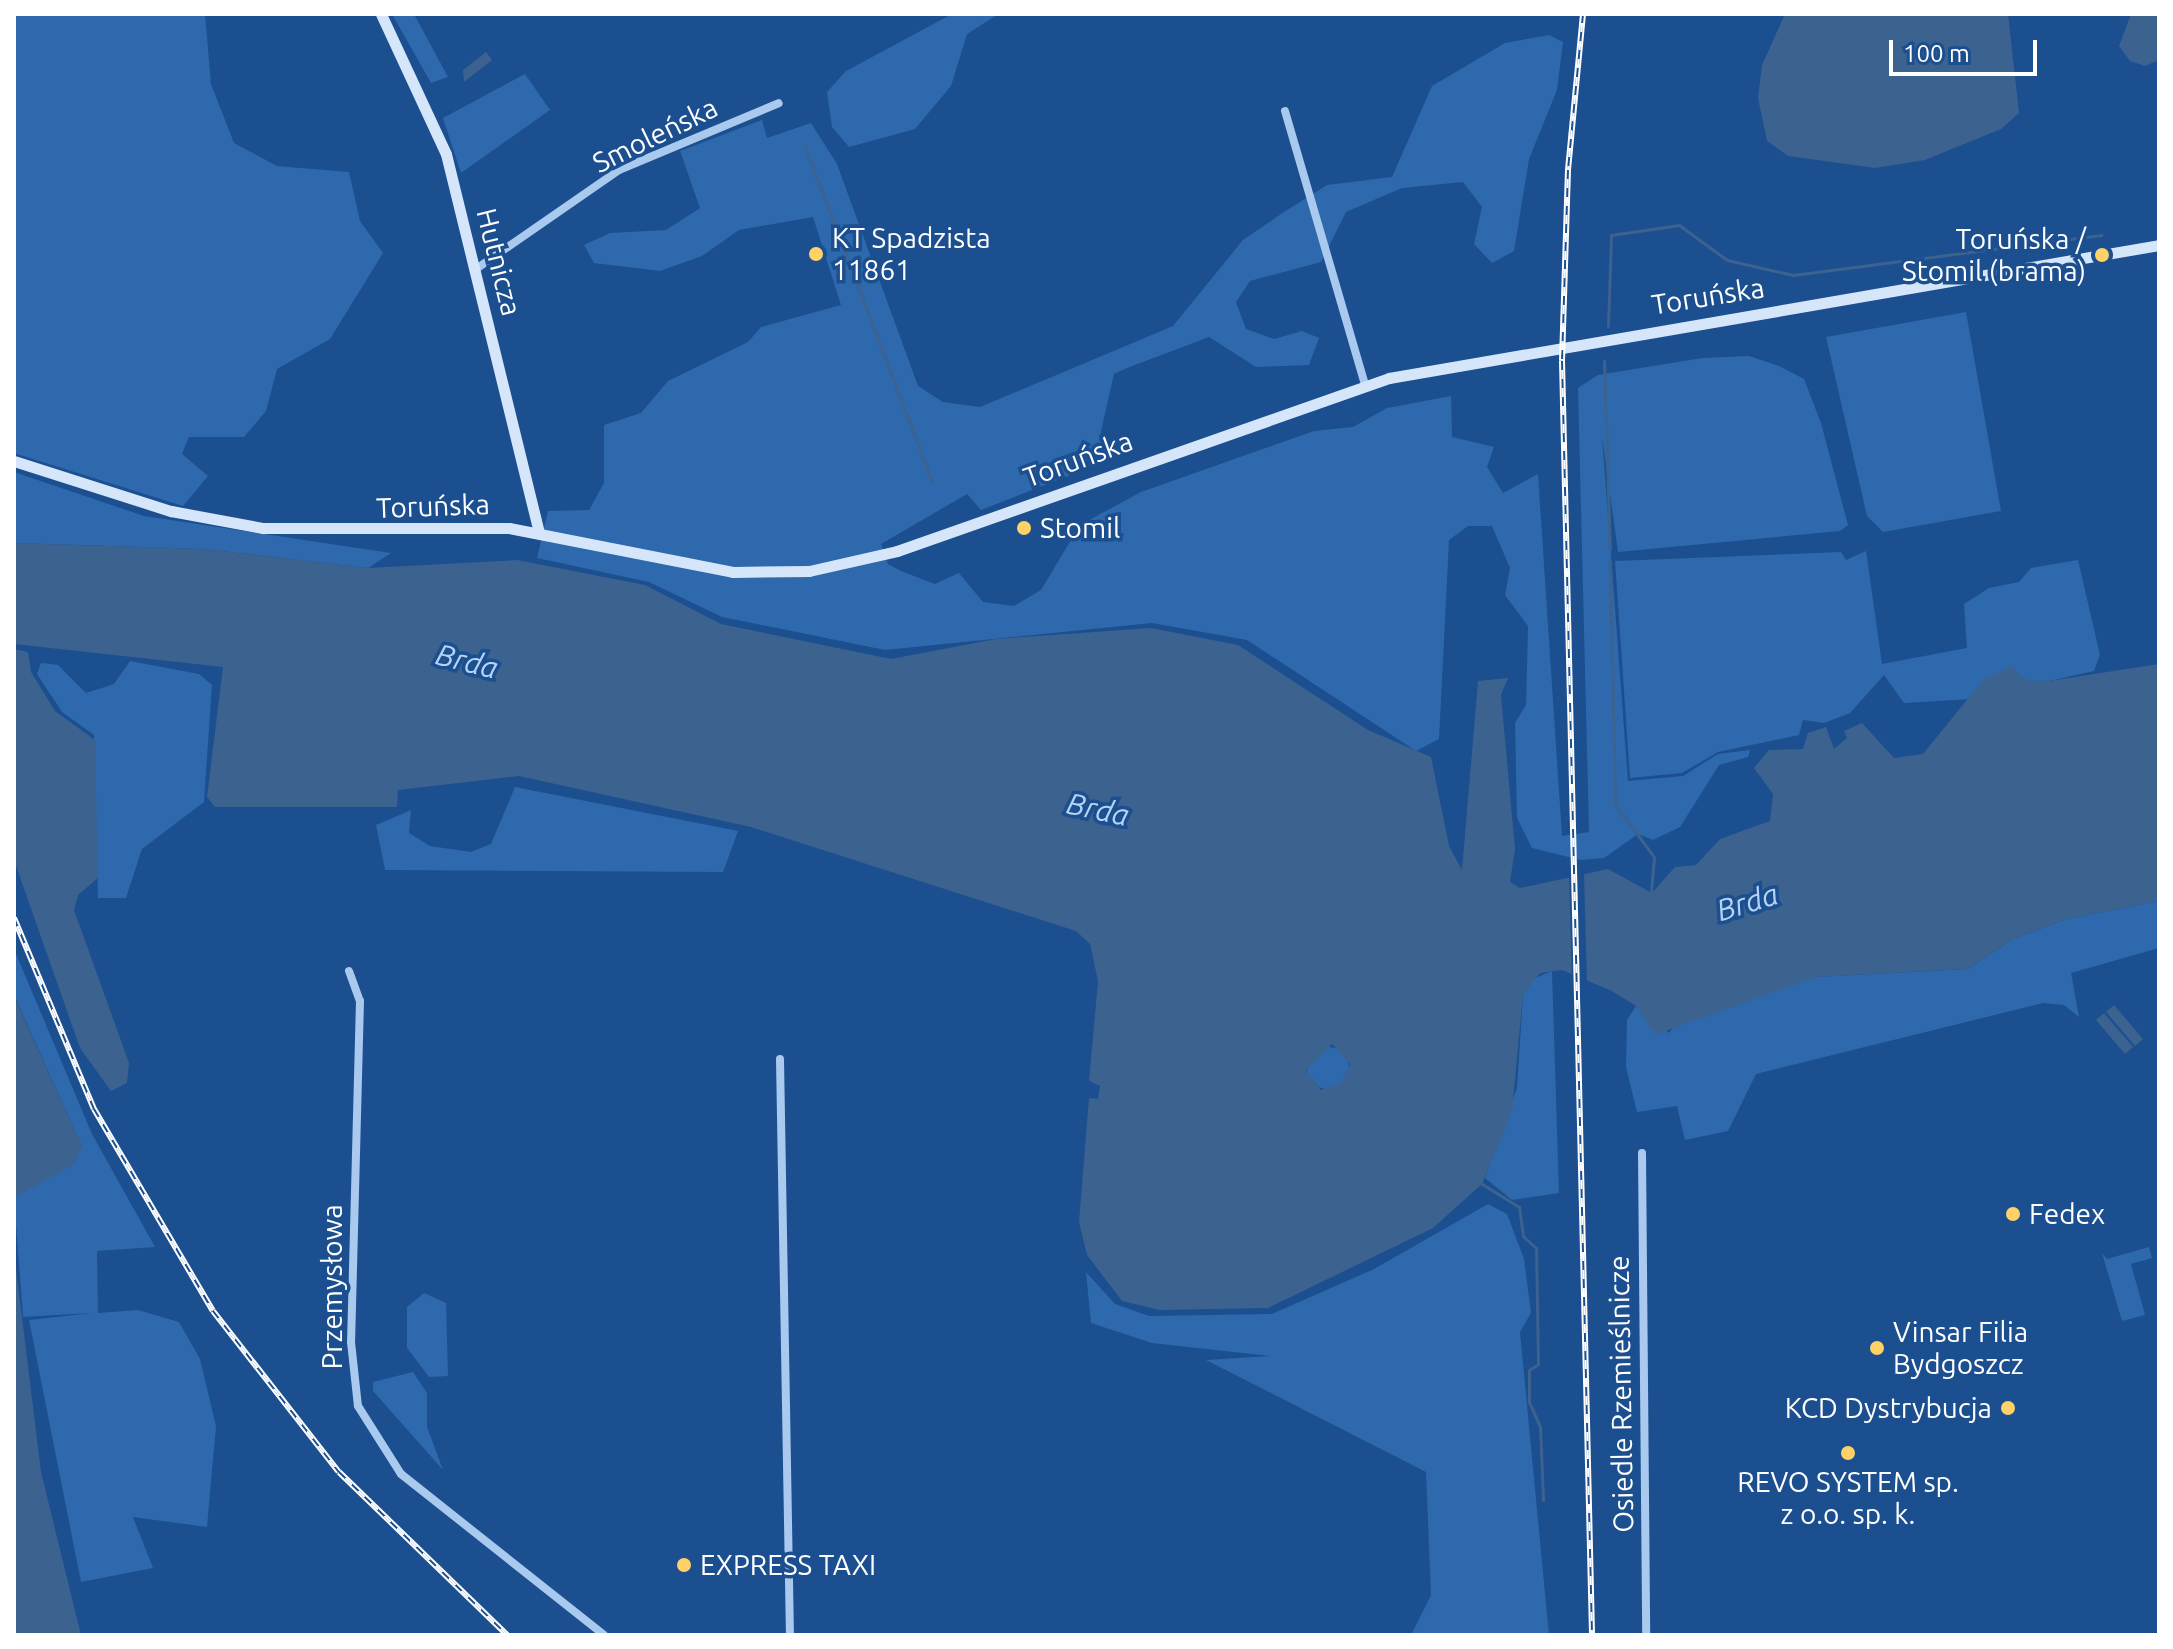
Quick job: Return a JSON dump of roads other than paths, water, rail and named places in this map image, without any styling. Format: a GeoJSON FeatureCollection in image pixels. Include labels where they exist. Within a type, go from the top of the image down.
{"type":"FeatureCollection","features":[{"type":"Feature","properties":{"kind":"street","name":"Hutnicza"},"geometry":{"type":"LineString","coordinates":[[381,14],[440,136],[476,269],[539,532]]}},
{"type":"Feature","properties":{"kind":"street","name":"Smoleńska"},"geometry":{"type":"LineString","coordinates":[[476,269],[619,170],[779,103]]}},
{"type":"Feature","properties":{"kind":"street"},"geometry":{"type":"LineString","coordinates":[[1285,111],[1365,384]]}},
{"type":"Feature","properties":{"kind":"street","name":"Toruńska"},"geometry":{"type":"LineString","coordinates":[[14,461],[171,511],[263,528],[539,532],[733,572],[825,569],[897,551],[1365,384],[1474,359],[2159,245]]}},
{"type":"Feature","properties":{"kind":"street","name":"Przemysłowa"},"geometry":{"type":"LineString","coordinates":[[349,971],[360,1020],[351,1342],[358,1406],[401,1474],[604,1635]]}},
{"type":"Feature","properties":{"kind":"street"},"geometry":{"type":"LineString","coordinates":[[780,1059],[790,1635]]}},
{"type":"Feature","properties":{"kind":"street","name":"Osiedle Rzemieślnicze"},"geometry":{"type":"LineString","coordinates":[[1642,1153],[1646,1635]]}},
{"type":"Feature","properties":{"kind":"water"},"geometry":{"type":"Polygon","coordinates":[[[1785,14],[2008,14],[2019,113],[2001,129],[1925,160],[1875,168],[1788,156],[1767,141],[1758,98],[1762,65],[1785,14]]]}},
{"type":"Feature","properties":{"kind":"water"},"geometry":{"type":"Polygon","coordinates":[[[2131,14],[2159,14],[2159,60],[2145,66],[2130,61],[2119,46],[2131,14]]]}},
{"type":"Feature","properties":{"kind":"water"},"geometry":{"type":"Polygon","coordinates":[[[486,52],[492,60],[464,82],[463,70],[486,52]]]}},
{"type":"Feature","properties":{"kind":"water","name":"Brda"},"geometry":{"type":"Polygon","coordinates":[[[14,543],[204,549],[368,568],[517,560],[645,585],[721,624],[891,659],[996,639],[1151,628],[1238,645],[1368,730],[1431,757],[1449,846],[1462,870],[1478,681],[1508,678],[1501,695],[1515,849],[1510,882],[1520,888],[1608,869],[1652,893],[1675,867],[1696,865],[1720,839],[1770,821],[1773,794],[1754,768],[1769,750],[1803,749],[1808,733],[1826,727],[1834,749],[1847,738],[1844,731],[1862,723],[1894,758],[1923,754],[1983,680],[2011,666],[2026,680],[2049,681],[2159,664],[2159,901],[2067,919],[2013,939],[1968,969],[1815,977],[1655,1035],[1636,1006],[1612,991],[1562,970],[1540,973],[1523,995],[1512,1111],[1482,1184],[1433,1228],[1268,1308],[1160,1310],[1122,1301],[1087,1255],[1079,1222],[1089,1098],[1098,1099],[1100,1086],[1089,1081],[1098,981],[1090,944],[1076,931],[751,827],[519,776],[398,790],[397,807],[215,807],[207,797],[223,667],[14,644],[14,543]],[[1332,1044],[1306,1070],[1321,1090],[1342,1082],[1350,1064],[1332,1044]]]}},
{"type":"Feature","properties":{"kind":"water"},"geometry":{"type":"Polygon","coordinates":[[[14,649],[28,652],[31,672],[55,711],[95,740],[98,878],[78,895],[74,910],[129,1063],[127,1083],[111,1091],[80,1048],[14,860],[14,649]]]}},
{"type":"Feature","properties":{"kind":"water"},"geometry":{"type":"Polygon","coordinates":[[[14,996],[82,1147],[74,1164],[14,1198],[14,996]]]}},
{"type":"Feature","properties":{"kind":"water"},"geometry":{"type":"Polygon","coordinates":[[[2114,1005],[2143,1039],[2135,1046],[2106,1012],[2114,1005]]]}},
{"type":"Feature","properties":{"kind":"water"},"geometry":{"type":"Polygon","coordinates":[[[2104,1013],[2133,1047],[2125,1054],[2096,1020],[2104,1013]]]}},
{"type":"Feature","properties":{"kind":"water"},"geometry":{"type":"Polygon","coordinates":[[[14,1252],[41,1472],[81,1635],[14,1635],[14,1252]]]}},
{"type":"Feature","properties":{"kind":"waterway"},"geometry":{"type":"LineString","coordinates":[[805,147],[932,482]]}},
{"type":"Feature","properties":{"kind":"waterway"},"geometry":{"type":"LineString","coordinates":[[1608,326],[1611,235],[1679,225],[1727,260],[1793,275],[2101,235]]}},
{"type":"Feature","properties":{"kind":"waterway"},"geometry":{"type":"LineString","coordinates":[[1604,361],[1610,549]]}},
{"type":"Feature","properties":{"kind":"waterway"},"geometry":{"type":"LineString","coordinates":[[1610,561],[1615,804],[1654,857],[1651,893]]}},
{"type":"Feature","properties":{"kind":"waterway"},"geometry":{"type":"LineString","coordinates":[[1482,1184],[1519,1207],[1523,1236],[1536,1248],[1538,1364],[1529,1370],[1529,1402],[1540,1427],[1543,1500]]}},
{"type":"Feature","properties":{"kind":"railway"},"geometry":{"type":"LineString","coordinates":[[1583,14],[1568,170],[1562,361],[1592,1635]]}},
{"type":"Feature","properties":{"kind":"railway"},"geometry":{"type":"LineString","coordinates":[[14,918],[94,1109],[213,1311],[339,1472],[507,1635]]}},
{"type":"Feature","properties":{"kind":"place","name":"KT Spadzista 11861"},"geometry":{"type":"Point","coordinates":[816,254]}},
{"type":"Feature","properties":{"kind":"place","name":"Toruńska / Stomil (brama)"},"geometry":{"type":"Point","coordinates":[2102,255]}},
{"type":"Feature","properties":{"kind":"place","name":"Stomil"},"geometry":{"type":"Point","coordinates":[1024,528]}},
{"type":"Feature","properties":{"kind":"place","name":"Fedex"},"geometry":{"type":"Point","coordinates":[2013,1214]}},
{"type":"Feature","properties":{"kind":"place","name":"Vinsar Filia Bydgoszcz"},"geometry":{"type":"Point","coordinates":[1877,1348]}},
{"type":"Feature","properties":{"kind":"place","name":"KCD Dystrybucja"},"geometry":{"type":"Point","coordinates":[2008,1408]}},
{"type":"Feature","properties":{"kind":"place","name":"REVO SYSTEM sp. z o.o. sp. k."},"geometry":{"type":"Point","coordinates":[1848,1453]}},
{"type":"Feature","properties":{"kind":"place","name":"EXPRESS TAXI"},"geometry":{"type":"Point","coordinates":[684,1565]}}]}
